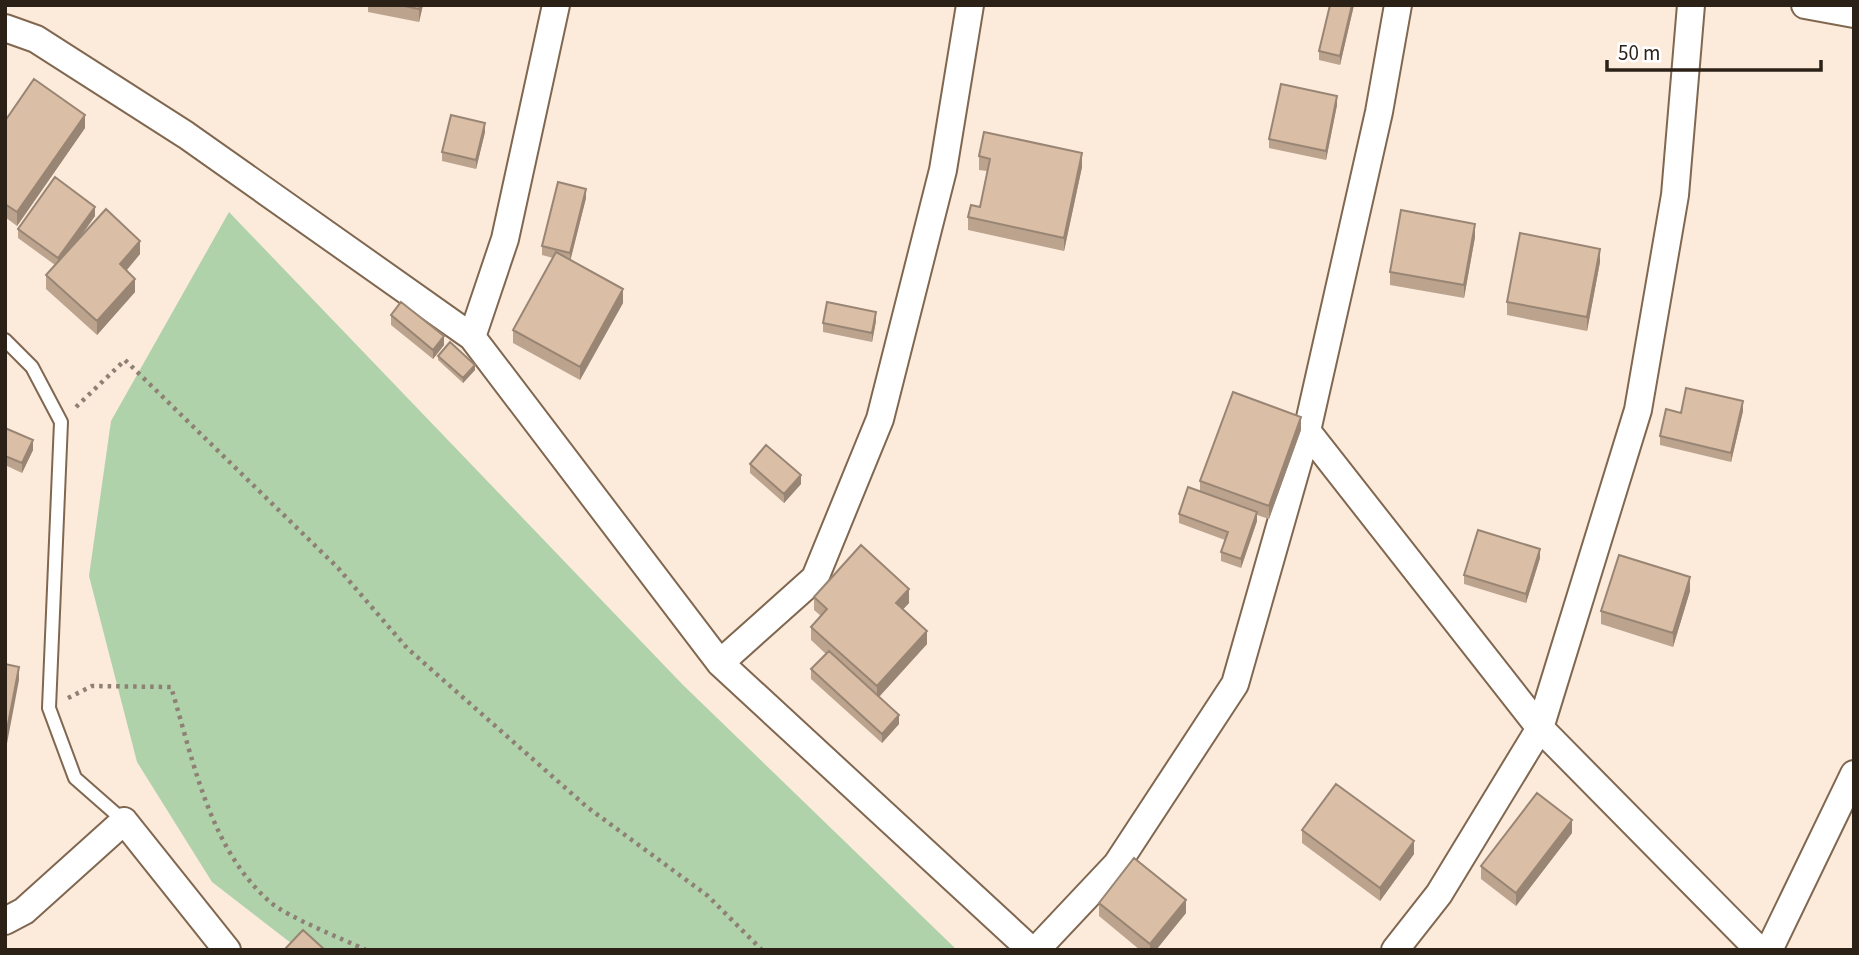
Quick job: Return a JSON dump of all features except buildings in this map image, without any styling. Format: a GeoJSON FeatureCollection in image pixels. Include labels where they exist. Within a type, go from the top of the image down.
{"type":"FeatureCollection","features":[{"type":"Feature","properties":{"kind":"street"},"geometry":{"type":"LineString","coordinates":[[472,337],[505,239],[556,5]]}},
{"type":"Feature","properties":{"kind":"street"},"geometry":{"type":"LineString","coordinates":[[720,663],[815,578],[880,419],[943,170],[970,5]]}},
{"type":"Feature","properties":{"kind":"street"},"geometry":{"type":"LineString","coordinates":[[5,28],[36,39],[186,135],[472,337],[720,663],[1033,950],[1116,864],[1235,684],[1307,431],[1379,112],[1398,5]]}},
{"type":"Feature","properties":{"kind":"street"},"geometry":{"type":"LineString","coordinates":[[1395,950],[1439,894],[1540,728],[1638,410],[1675,195],[1691,5]]}},
{"type":"Feature","properties":{"kind":"street"},"geometry":{"type":"LineString","coordinates":[[1805,5],[1854,14]]}},
{"type":"Feature","properties":{"kind":"street"},"geometry":{"type":"LineString","coordinates":[[1307,431],[1540,728],[1759,950]]}},
{"type":"Feature","properties":{"kind":"street"},"geometry":{"type":"LineString","coordinates":[[1769,950],[1854,774]]}},
{"type":"Feature","properties":{"kind":"street"},"geometry":{"type":"LineString","coordinates":[[5,921],[24,911],[124,821],[227,950]]}},
{"type":"Feature","properties":{"kind":"lane"},"geometry":{"type":"LineString","coordinates":[[5,340],[32,366],[61,422],[50,708],[75,778],[124,821]]}},
{"type":"Feature","properties":{"kind":"path"},"geometry":{"type":"LineString","coordinates":[[61,422],[125,360],[338,568],[407,648],[587,807],[708,896],[762,950]]}},
{"type":"Feature","properties":{"kind":"path"},"geometry":{"type":"LineString","coordinates":[[50,708],[92,686],[171,687],[206,804],[226,850],[271,903],[366,950]]}},
{"type":"Feature","properties":{"kind":"green space"},"geometry":{"type":"Polygon","coordinates":[[[229,212],[683,685],[957,950],[300,950],[212,882],[137,762],[89,576],[111,421],[229,212]]]}}]}
